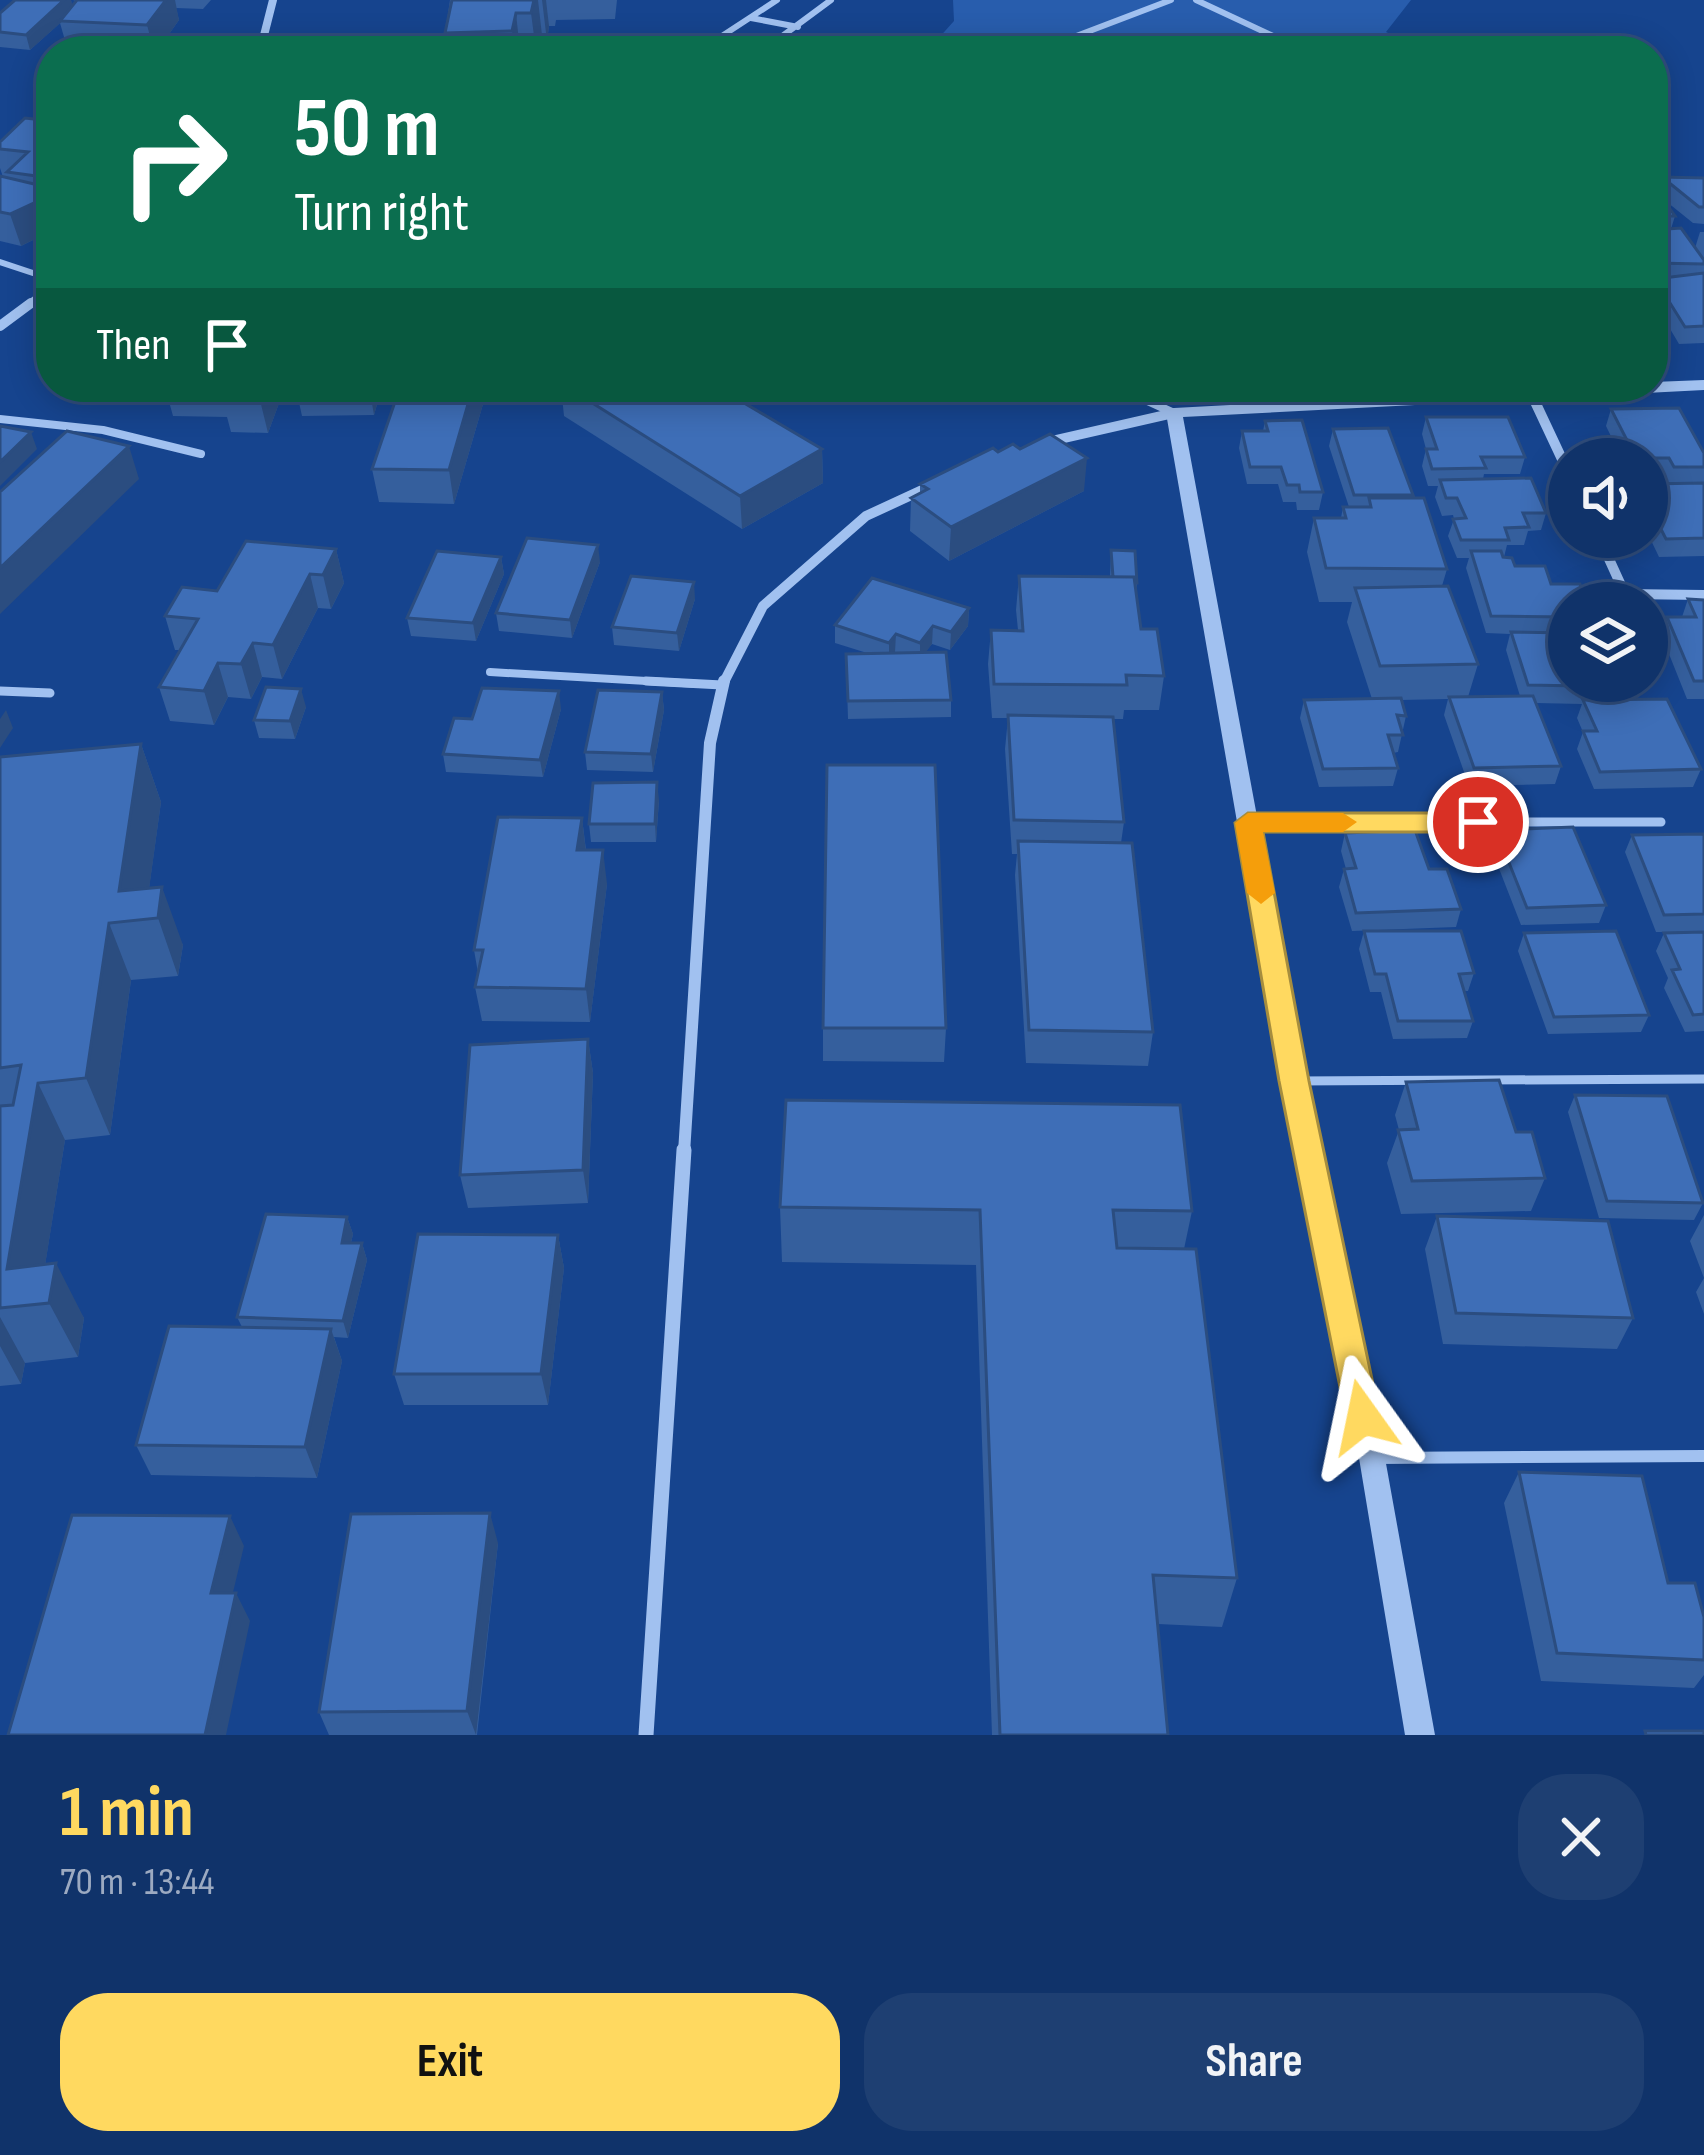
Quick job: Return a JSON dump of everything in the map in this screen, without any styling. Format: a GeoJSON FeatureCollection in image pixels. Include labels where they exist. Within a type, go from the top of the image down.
{"type":"FeatureCollection","features":[{"type":"Feature","properties":{"kind":"street"},"geometry":{"type":"LineString","coordinates":[[264,36],[274,0]]}},
{"type":"Feature","properties":{"kind":"street"},"geometry":{"type":"LineString","coordinates":[[0,326],[36,299]]}},
{"type":"Feature","properties":{"kind":"street"},"geometry":{"type":"LineString","coordinates":[[1668,386],[1704,385]]}},
{"type":"Feature","properties":{"kind":"street"},"geometry":{"type":"LineString","coordinates":[[1030,447],[1094,428],[1174,413],[1352,402]]}},
{"type":"Feature","properties":{"kind":"street"},"geometry":{"type":"LineString","coordinates":[[1535,402],[1552,438]]}},
{"type":"Feature","properties":{"kind":"street"},"geometry":{"type":"LineString","coordinates":[[1174,413],[1294,1081],[1372,1459],[1420,1735]]}},
{"type":"Feature","properties":{"kind":"street"},"geometry":{"type":"LineString","coordinates":[[646,1735],[710,743],[722,685],[763,606],[866,516],[947,478]]}},
{"type":"Feature","properties":{"kind":"street"},"geometry":{"type":"LineString","coordinates":[[1609,558],[1625,594],[1704,595]]}},
{"type":"Feature","properties":{"kind":"lane"},"geometry":{"type":"LineString","coordinates":[[723,36],[777,0]]}},
{"type":"Feature","properties":{"kind":"lane"},"geometry":{"type":"LineString","coordinates":[[785,36],[831,0]]}},
{"type":"Feature","properties":{"kind":"lane"},"geometry":{"type":"LineString","coordinates":[[1076,36],[1171,0]]}},
{"type":"Feature","properties":{"kind":"lane"},"geometry":{"type":"LineString","coordinates":[[1196,0],[1273,36]]}},
{"type":"Feature","properties":{"kind":"lane"},"geometry":{"type":"LineString","coordinates":[[751,18],[798,28]]}},
{"type":"Feature","properties":{"kind":"lane"},"geometry":{"type":"LineString","coordinates":[[0,262],[36,274]]}},
{"type":"Feature","properties":{"kind":"lane"},"geometry":{"type":"LineString","coordinates":[[1150,402],[1174,413]]}},
{"type":"Feature","properties":{"kind":"lane"},"geometry":{"type":"LineString","coordinates":[[0,418],[103,430],[201,454]]}},
{"type":"Feature","properties":{"kind":"lane"},"geometry":{"type":"LineString","coordinates":[[490,671],[722,685]]}},
{"type":"Feature","properties":{"kind":"lane"},"geometry":{"type":"LineString","coordinates":[[0,691],[50,693]]}},
{"type":"Feature","properties":{"kind":"lane"},"geometry":{"type":"LineString","coordinates":[[1248,823],[1661,822]]}},
{"type":"Feature","properties":{"kind":"lane"},"geometry":{"type":"LineString","coordinates":[[1294,1081],[1704,1078]]}},
{"type":"Feature","properties":{"kind":"lane"},"geometry":{"type":"LineString","coordinates":[[1372,1459],[1704,1456]]}},
{"type":"Feature","properties":{"kind":"shaded area"},"geometry":{"type":"Polygon","coordinates":[[[953,0],[1411,0],[1386,32],[1394,36],[940,36],[954,21],[953,0]]]}},
{"type":"Feature","properties":{"kind":"building"},"geometry":{"type":"Polygon","coordinates":[[[15,0],[64,0],[26,35],[0,32],[0,13],[15,0]]]}},
{"type":"Feature","properties":{"kind":"building"},"geometry":{"type":"Polygon","coordinates":[[[77,0],[166,0],[147,25],[60,21],[77,0]]]}},
{"type":"Feature","properties":{"kind":"building"},"geometry":{"type":"Polygon","coordinates":[[[452,0],[534,0],[531,13],[516,13],[512,31],[445,33],[452,0]]]}},
{"type":"Feature","properties":{"kind":"building"},"geometry":{"type":"Polygon","coordinates":[[[25,118],[36,119],[36,176],[7,172],[28,152],[0,149],[0,142],[25,118]]]}},
{"type":"Feature","properties":{"kind":"building"},"geometry":{"type":"Polygon","coordinates":[[[0,176],[36,184],[36,202],[10,214],[0,212],[0,176]]]}},
{"type":"Feature","properties":{"kind":"building"},"geometry":{"type":"Polygon","coordinates":[[[1668,177],[1704,178],[1704,207],[1668,177]]]}},
{"type":"Feature","properties":{"kind":"building"},"geometry":{"type":"Polygon","coordinates":[[[1681,228],[1704,264],[1668,263],[1668,229],[1681,228]]]}},
{"type":"Feature","properties":{"kind":"building"},"geometry":{"type":"Polygon","coordinates":[[[1704,273],[1704,326],[1685,327],[1668,300],[1668,277],[1704,273]]]}},
{"type":"Feature","properties":{"kind":"building"},"geometry":{"type":"Polygon","coordinates":[[[395,402],[469,402],[449,470],[372,469],[395,402]]]}},
{"type":"Feature","properties":{"kind":"building"},"geometry":{"type":"Polygon","coordinates":[[[591,402],[742,402],[822,449],[740,496],[591,402]]]}},
{"type":"Feature","properties":{"kind":"building"},"geometry":{"type":"Polygon","coordinates":[[[1679,408],[1704,453],[1704,467],[1674,467],[1668,458],[1668,438],[1626,438],[1611,409],[1679,408]]]}},
{"type":"Feature","properties":{"kind":"building"},"geometry":{"type":"Polygon","coordinates":[[[1426,417],[1508,417],[1525,457],[1481,457],[1486,468],[1432,469],[1426,449],[1437,449],[1426,417]]]}},
{"type":"Feature","properties":{"kind":"building"},"geometry":{"type":"Polygon","coordinates":[[[1302,420],[1323,492],[1300,492],[1299,485],[1287,485],[1281,467],[1250,467],[1242,431],[1268,431],[1265,421],[1302,420]]]}},
{"type":"Feature","properties":{"kind":"building"},"geometry":{"type":"Polygon","coordinates":[[[0,426],[31,432],[0,462],[0,426]]]}},
{"type":"Feature","properties":{"kind":"building"},"geometry":{"type":"Polygon","coordinates":[[[1388,428],[1413,495],[1354,495],[1333,429],[1388,428]]]}},
{"type":"Feature","properties":{"kind":"building"},"geometry":{"type":"Polygon","coordinates":[[[67,431],[129,446],[0,568],[0,492],[67,431]]]}},
{"type":"Feature","properties":{"kind":"building"},"geometry":{"type":"Polygon","coordinates":[[[1050,434],[1087,458],[951,527],[911,498],[928,489],[920,484],[993,448],[998,452],[1013,444],[1020,449],[1050,434]]]}},
{"type":"Feature","properties":{"kind":"building"},"geometry":{"type":"Polygon","coordinates":[[[1531,478],[1546,513],[1523,513],[1529,527],[1505,528],[1509,540],[1461,540],[1453,519],[1466,518],[1457,498],[1446,498],[1440,480],[1531,478]]]}},
{"type":"Feature","properties":{"kind":"building"},"geometry":{"type":"Polygon","coordinates":[[[1704,483],[1704,538],[1668,539],[1668,484],[1704,483]]]}},
{"type":"Feature","properties":{"kind":"building"},"geometry":{"type":"Polygon","coordinates":[[[1369,498],[1424,498],[1447,569],[1326,568],[1314,518],[1346,518],[1343,507],[1371,507],[1369,498]]]}},
{"type":"Feature","properties":{"kind":"building"},"geometry":{"type":"Polygon","coordinates":[[[527,538],[598,545],[570,620],[496,613],[527,538]]]}},
{"type":"Feature","properties":{"kind":"building"},"geometry":{"type":"Polygon","coordinates":[[[246,541],[336,549],[323,575],[310,574],[273,645],[253,643],[241,664],[218,663],[204,691],[159,687],[198,619],[165,616],[182,587],[217,591],[246,541]]]}},
{"type":"Feature","properties":{"kind":"building"},"geometry":{"type":"Polygon","coordinates":[[[1111,550],[1135,551],[1137,583],[1134,577],[1113,577],[1111,550]]]}},
{"type":"Feature","properties":{"kind":"building"},"geometry":{"type":"Polygon","coordinates":[[[437,551],[501,557],[473,623],[407,618],[437,551]]]}},
{"type":"Feature","properties":{"kind":"building"},"geometry":{"type":"Polygon","coordinates":[[[1471,551],[1501,551],[1515,566],[1545,566],[1550,582],[1548,617],[1491,616],[1471,551]]]}},
{"type":"Feature","properties":{"kind":"building"},"geometry":{"type":"Polygon","coordinates":[[[631,576],[694,582],[677,633],[612,627],[631,576]]]}},
{"type":"Feature","properties":{"kind":"building"},"geometry":{"type":"Polygon","coordinates":[[[1019,576],[1134,577],[1141,629],[1157,629],[1164,676],[1126,675],[1127,685],[994,684],[991,630],[1023,631],[1019,576]]]}},
{"type":"Feature","properties":{"kind":"building"},"geometry":{"type":"Polygon","coordinates":[[[872,578],[969,608],[951,632],[933,626],[920,643],[896,634],[889,643],[835,625],[872,578]]]}},
{"type":"Feature","properties":{"kind":"building"},"geometry":{"type":"Polygon","coordinates":[[[1448,586],[1478,664],[1380,666],[1355,588],[1448,586]]]}},
{"type":"Feature","properties":{"kind":"building"},"geometry":{"type":"Polygon","coordinates":[[[1688,599],[1704,600],[1704,681],[1694,681],[1668,619],[1696,617],[1688,599]]]}},
{"type":"Feature","properties":{"kind":"building"},"geometry":{"type":"Polygon","coordinates":[[[1511,632],[1548,633],[1548,685],[1528,685],[1511,632]]]}},
{"type":"Feature","properties":{"kind":"building"},"geometry":{"type":"Polygon","coordinates":[[[946,652],[951,700],[848,701],[846,654],[946,652]]]}},
{"type":"Feature","properties":{"kind":"building"},"geometry":{"type":"Polygon","coordinates":[[[266,687],[301,689],[290,721],[254,720],[266,687]]]}},
{"type":"Feature","properties":{"kind":"building"},"geometry":{"type":"Polygon","coordinates":[[[482,688],[559,691],[540,760],[443,754],[454,718],[472,719],[482,688]]]}},
{"type":"Feature","properties":{"kind":"building"},"geometry":{"type":"Polygon","coordinates":[[[598,690],[662,692],[651,754],[585,752],[598,690]]]}},
{"type":"Feature","properties":{"kind":"building"},"geometry":{"type":"Polygon","coordinates":[[[1533,696],[1561,766],[1474,768],[1449,697],[1533,696]]]}},
{"type":"Feature","properties":{"kind":"building"},"geometry":{"type":"Polygon","coordinates":[[[1401,698],[1406,716],[1397,715],[1403,735],[1388,735],[1398,768],[1323,769],[1304,700],[1401,698]]]}},
{"type":"Feature","properties":{"kind":"building"},"geometry":{"type":"Polygon","coordinates":[[[1668,701],[1701,769],[1600,772],[1583,731],[1597,731],[1584,702],[1668,701]]]}},
{"type":"Feature","properties":{"kind":"building"},"geometry":{"type":"Polygon","coordinates":[[[1008,715],[1113,717],[1124,822],[1014,820],[1008,715]]]}},
{"type":"Feature","properties":{"kind":"building"},"geometry":{"type":"Polygon","coordinates":[[[141,744],[119,891],[162,887],[158,918],[109,923],[86,1078],[38,1083],[7,1269],[56,1263],[49,1303],[0,1308],[0,1106],[13,1105],[21,1065],[0,1068],[0,757],[141,744]]]}},
{"type":"Feature","properties":{"kind":"building"},"geometry":{"type":"Polygon","coordinates":[[[827,765],[935,765],[946,1028],[823,1028],[827,765]]]}},
{"type":"Feature","properties":{"kind":"building"},"geometry":{"type":"Polygon","coordinates":[[[657,782],[655,824],[589,824],[593,783],[657,782]]]}},
{"type":"Feature","properties":{"kind":"building"},"geometry":{"type":"Polygon","coordinates":[[[498,817],[582,818],[577,850],[603,850],[586,989],[475,987],[483,950],[474,950],[498,817]]]}},
{"type":"Feature","properties":{"kind":"building"},"geometry":{"type":"Polygon","coordinates":[[[1573,827],[1606,905],[1527,908],[1496,830],[1573,827]]]}},
{"type":"Feature","properties":{"kind":"building"},"geometry":{"type":"Polygon","coordinates":[[[1415,830],[1429,869],[1447,869],[1461,909],[1356,913],[1344,869],[1356,868],[1345,833],[1415,830]]]}},
{"type":"Feature","properties":{"kind":"building"},"geometry":{"type":"Polygon","coordinates":[[[1704,834],[1704,914],[1664,915],[1632,835],[1704,834]]]}},
{"type":"Feature","properties":{"kind":"building"},"geometry":{"type":"Polygon","coordinates":[[[1018,841],[1132,843],[1153,1032],[1029,1030],[1018,841]]]}},
{"type":"Feature","properties":{"kind":"building"},"geometry":{"type":"Polygon","coordinates":[[[1364,931],[1461,931],[1474,973],[1459,974],[1473,1021],[1398,1021],[1386,974],[1375,974],[1364,931]]]}},
{"type":"Feature","properties":{"kind":"building"},"geometry":{"type":"Polygon","coordinates":[[[1616,931],[1649,1015],[1554,1017],[1524,933],[1616,931]]]}},
{"type":"Feature","properties":{"kind":"building"},"geometry":{"type":"Polygon","coordinates":[[[1704,932],[1704,1014],[1693,1015],[1672,970],[1680,969],[1664,933],[1704,932]]]}},
{"type":"Feature","properties":{"kind":"building"},"geometry":{"type":"Polygon","coordinates":[[[588,1039],[583,1170],[460,1175],[470,1045],[588,1039]]]}},
{"type":"Feature","properties":{"kind":"building"},"geometry":{"type":"Polygon","coordinates":[[[1499,1080],[1516,1132],[1532,1132],[1545,1178],[1412,1181],[1398,1130],[1418,1129],[1406,1082],[1499,1080]]]}},
{"type":"Feature","properties":{"kind":"building"},"geometry":{"type":"Polygon","coordinates":[[[1575,1095],[1667,1096],[1703,1203],[1607,1201],[1575,1095]]]}},
{"type":"Feature","properties":{"kind":"building"},"geometry":{"type":"Polygon","coordinates":[[[786,1100],[1180,1105],[1192,1211],[1113,1210],[1117,1248],[1196,1249],[1237,1578],[1153,1575],[1168,1735],[1000,1735],[980,1210],[780,1207],[786,1100]]]}},
{"type":"Feature","properties":{"kind":"building"},"geometry":{"type":"Polygon","coordinates":[[[266,1214],[347,1217],[342,1243],[362,1243],[343,1321],[237,1317],[266,1214]]]}},
{"type":"Feature","properties":{"kind":"building"},"geometry":{"type":"Polygon","coordinates":[[[1437,1216],[1608,1221],[1633,1318],[1456,1313],[1437,1216]]]}},
{"type":"Feature","properties":{"kind":"building"},"geometry":{"type":"Polygon","coordinates":[[[418,1234],[558,1235],[541,1374],[394,1374],[418,1234]]]}},
{"type":"Feature","properties":{"kind":"building"},"geometry":{"type":"Polygon","coordinates":[[[169,1326],[331,1329],[305,1447],[136,1445],[169,1326]]]}},
{"type":"Feature","properties":{"kind":"building"},"geometry":{"type":"Polygon","coordinates":[[[1519,1472],[1642,1476],[1668,1583],[1695,1583],[1704,1617],[1704,1660],[1557,1653],[1519,1472]]]}},
{"type":"Feature","properties":{"kind":"building"},"geometry":{"type":"Polygon","coordinates":[[[490,1513],[467,1711],[319,1712],[351,1514],[490,1513]]]}},
{"type":"Feature","properties":{"kind":"building"},"geometry":{"type":"Polygon","coordinates":[[[72,1515],[230,1516],[211,1593],[236,1593],[205,1735],[8,1735],[72,1515]]]}},
{"type":"Feature","properties":{"kind":"building"},"geometry":{"type":"Polygon","coordinates":[[[1645,1731],[1704,1731],[1704,1735],[1646,1735],[1645,1731]]]}},
{"type":"Feature","properties":{"kind":"slow traffic"},"geometry":{"type":"LineString","coordinates":[[1261,893],[1248,823],[1343,822]]}},
{"type":"Feature","properties":{"kind":"route"},"geometry":{"type":"LineString","coordinates":[[1363,1417],[1294,1081],[1248,823],[1478,822]]}}]}
